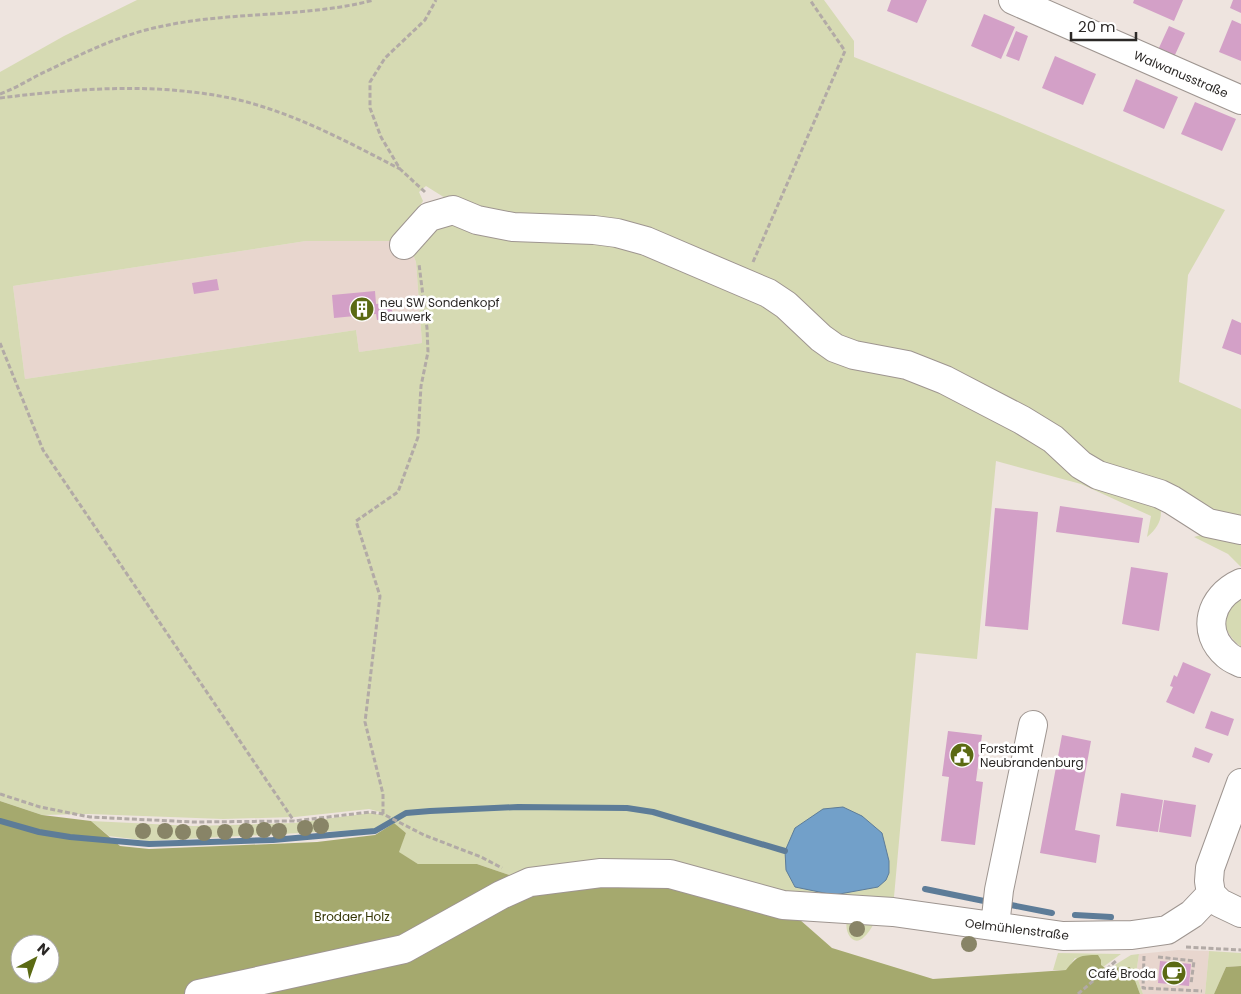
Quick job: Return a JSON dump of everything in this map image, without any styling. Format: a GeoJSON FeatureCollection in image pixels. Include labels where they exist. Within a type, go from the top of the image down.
{"type":"FeatureCollection","features":[{"type":"Feature","properties":{"kind":"street","name":"Walwanusstraße"},"geometry":{"type":"LineString","coordinates":[[1013,0],[1071,11],[1106,42],[1241,100]]}},
{"type":"Feature","properties":{"kind":"street"},"geometry":{"type":"LineString","coordinates":[[406,242],[429,218],[453,210],[477,220],[513,227],[594,230],[617,233],[646,241],[768,292],[786,305],[821,338],[835,348],[854,355],[907,365],[945,380],[1030,424],[1053,439],[1081,465],[1098,475],[1160,494],[1208,524],[1241,530]]}},
{"type":"Feature","properties":{"kind":"street"},"geometry":{"type":"LineString","coordinates":[[1241,583],[1223,594],[1213,607],[1210,625],[1217,643],[1228,656],[1241,663]]}},
{"type":"Feature","properties":{"kind":"street"},"geometry":{"type":"LineString","coordinates":[[995,926],[998,890],[1033,725]]}},
{"type":"Feature","properties":{"kind":"street"},"geometry":{"type":"LineString","coordinates":[[1241,783],[1210,868],[1209,881],[1211,894],[1220,903],[1241,913]]}},
{"type":"Feature","properties":{"kind":"street","name":"Oelmühlenstraße"},"geometry":{"type":"LineString","coordinates":[[199,994],[404,949],[501,895],[530,882],[601,873],[670,874],[783,905],[893,912],[1063,936],[1132,935],[1167,930],[1192,914],[1211,894]]}},
{"type":"Feature","properties":{"kind":"path"},"geometry":{"type":"LineString","coordinates":[[0,96],[96,47],[129,35],[164,26],[223,17],[345,7],[374,0]]}},
{"type":"Feature","properties":{"kind":"path"},"geometry":{"type":"LineString","coordinates":[[400,170],[381,137],[370,108],[370,82],[385,58],[424,20],[436,0]]}},
{"type":"Feature","properties":{"kind":"path"},"geometry":{"type":"LineString","coordinates":[[744,282],[845,51],[810,0]]}},
{"type":"Feature","properties":{"kind":"path"},"geometry":{"type":"LineString","coordinates":[[0,96],[103,88],[195,92],[239,100],[282,113],[333,135],[400,170],[421,190],[453,210]]}},
{"type":"Feature","properties":{"kind":"path"},"geometry":{"type":"LineString","coordinates":[[384,815],[384,794],[365,722],[380,596],[356,521],[398,492],[418,437],[421,386],[428,352],[427,328],[418,252],[406,242]]}},
{"type":"Feature","properties":{"kind":"path"},"geometry":{"type":"LineString","coordinates":[[0,343],[43,450],[294,820]]}},
{"type":"Feature","properties":{"kind":"path"},"geometry":{"type":"LineString","coordinates":[[0,794],[40,807],[90,817],[193,822],[294,820],[370,812],[384,815],[424,836],[481,857],[530,882]]}},
{"type":"Feature","properties":{"kind":"path"},"geometry":{"type":"LineString","coordinates":[[1144,950],[1143,988],[1202,991]]}},
{"type":"Feature","properties":{"kind":"path"},"geometry":{"type":"LineString","coordinates":[[1160,958],[1194,961],[1191,984]]}},
{"type":"Feature","properties":{"kind":"shaded area"},"geometry":{"type":"Polygon","coordinates":[[[306,241],[397,241],[412,252],[416,262],[422,343],[359,352],[356,330],[25,379],[13,286],[306,241]]]}},
{"type":"Feature","properties":{"kind":"shaded area"},"geometry":{"type":"Polygon","coordinates":[[[1178,950],[1209,951],[1205,994],[1143,994],[1136,974],[1139,954],[1178,950]]]}},
{"type":"Feature","properties":{"kind":"green space"},"geometry":{"type":"Polygon","coordinates":[[[137,0],[824,0],[854,41],[854,57],[998,114],[1225,210],[1188,275],[1179,382],[1241,409],[1241,524],[1212,516],[1166,488],[1149,481],[1101,470],[1083,459],[1058,435],[1036,421],[932,368],[910,360],[852,349],[837,342],[774,287],[741,271],[644,234],[615,226],[590,222],[510,221],[458,206],[426,186],[419,192],[423,201],[397,241],[306,241],[13,286],[25,379],[356,330],[359,352],[422,343],[416,262],[412,252],[418,252],[434,223],[460,219],[514,232],[593,234],[618,237],[644,245],[761,294],[785,312],[820,346],[836,355],[854,362],[910,372],[945,386],[1020,425],[1050,446],[1077,471],[1094,480],[1145,494],[1159,502],[1161,517],[1155,529],[1147,537],[1151,516],[1081,484],[996,461],[977,659],[916,653],[893,908],[782,903],[670,874],[601,873],[530,882],[477,864],[418,864],[398,852],[406,833],[391,821],[374,829],[149,841],[109,836],[91,821],[193,826],[294,823],[370,813],[383,815],[380,812],[369,809],[295,817],[223,819],[89,814],[42,815],[0,801],[0,72],[64,36],[137,0]]]}},
{"type":"Feature","properties":{"kind":"green space"},"geometry":{"type":"Polygon","coordinates":[[[1211,532],[1241,538],[1241,567],[1228,554],[1194,537],[1211,532]]]}},
{"type":"Feature","properties":{"kind":"green space"},"geometry":{"type":"Polygon","coordinates":[[[1241,593],[1241,647],[1230,635],[1223,620],[1241,593]]]}},
{"type":"Feature","properties":{"kind":"green space","name":"Brodaer Holz"},"geometry":{"type":"Polygon","coordinates":[[[0,801],[42,815],[91,821],[120,846],[149,849],[317,842],[375,835],[394,823],[406,833],[399,852],[418,864],[477,864],[530,882],[601,873],[783,905],[832,948],[933,979],[1066,970],[1079,957],[1098,955],[1101,965],[1105,968],[1130,967],[1140,994],[0,994],[0,801]]]}},
{"type":"Feature","properties":{"kind":"green space"},"geometry":{"type":"Polygon","coordinates":[[[878,916],[870,930],[860,940],[856,941],[850,937],[846,925],[847,921],[878,916]]]}},
{"type":"Feature","properties":{"kind":"green space"},"geometry":{"type":"Polygon","coordinates":[[[1209,951],[1241,953],[1241,966],[1226,967],[1214,994],[1205,994],[1209,951]]]}},
{"type":"Feature","properties":{"kind":"green space"},"geometry":{"type":"Polygon","coordinates":[[[1058,953],[1121,954],[1103,967],[1075,958],[1067,970],[1053,970],[1058,953]]]}},
{"type":"Feature","properties":{"kind":"green space"},"geometry":{"type":"Polygon","coordinates":[[[1139,954],[1136,974],[1143,994],[1140,994],[1130,967],[1110,968],[1131,955],[1139,954]]]}},
{"type":"Feature","properties":{"kind":"green space"},"geometry":{"type":"Polygon","coordinates":[[[1241,966],[1241,994],[1214,994],[1226,967],[1241,966]]]}},
{"type":"Feature","properties":{"kind":"water"},"geometry":{"type":"Polygon","coordinates":[[[843,807],[862,816],[882,833],[889,861],[889,873],[886,880],[878,887],[834,895],[795,887],[786,870],[785,851],[795,828],[823,809],[843,807]]]}},
{"type":"Feature","properties":{"kind":"building"},"geometry":{"type":"Polygon","coordinates":[[[891,0],[927,0],[917,23],[887,11],[891,0]]]}},
{"type":"Feature","properties":{"kind":"building"},"geometry":{"type":"Polygon","coordinates":[[[1134,0],[1183,0],[1174,21],[1133,3],[1134,0]]]}},
{"type":"Feature","properties":{"kind":"building"},"geometry":{"type":"Polygon","coordinates":[[[1233,0],[1241,0],[1241,13],[1230,8],[1233,0]]]}},
{"type":"Feature","properties":{"kind":"building"},"geometry":{"type":"Polygon","coordinates":[[[984,14],[1015,27],[1001,59],[971,46],[984,14]]]}},
{"type":"Feature","properties":{"kind":"building"},"geometry":{"type":"Polygon","coordinates":[[[1232,20],[1241,24],[1241,61],[1219,52],[1232,20]]]}},
{"type":"Feature","properties":{"kind":"building"},"geometry":{"type":"Polygon","coordinates":[[[1169,26],[1185,33],[1174,57],[1158,50],[1169,26]]]}},
{"type":"Feature","properties":{"kind":"building"},"geometry":{"type":"Polygon","coordinates":[[[1016,31],[1028,36],[1019,61],[1006,56],[1016,31]]]}},
{"type":"Feature","properties":{"kind":"building"},"geometry":{"type":"Polygon","coordinates":[[[1055,56],[1096,74],[1083,105],[1042,88],[1055,56]]]}},
{"type":"Feature","properties":{"kind":"building"},"geometry":{"type":"Polygon","coordinates":[[[1136,79],[1178,97],[1164,129],[1123,111],[1136,79]]]}},
{"type":"Feature","properties":{"kind":"building"},"geometry":{"type":"Polygon","coordinates":[[[1195,102],[1236,119],[1222,151],[1181,134],[1195,102]]]}},
{"type":"Feature","properties":{"kind":"building"},"geometry":{"type":"Polygon","coordinates":[[[217,279],[219,290],[194,294],[192,283],[217,279]]]}},
{"type":"Feature","properties":{"kind":"building","name":"neu SW Sondenkopf Bauwerk"},"geometry":{"type":"Polygon","coordinates":[[[375,291],[376,304],[391,302],[393,318],[377,320],[376,314],[334,318],[332,295],[375,291]]]}},
{"type":"Feature","properties":{"kind":"building"},"geometry":{"type":"Polygon","coordinates":[[[1232,319],[1241,323],[1241,355],[1222,348],[1232,319]]]}},
{"type":"Feature","properties":{"kind":"building"},"geometry":{"type":"Polygon","coordinates":[[[1060,506],[1143,518],[1139,543],[1056,532],[1060,506]]]}},
{"type":"Feature","properties":{"kind":"building"},"geometry":{"type":"Polygon","coordinates":[[[995,508],[1038,512],[1028,630],[985,626],[995,508]]]}},
{"type":"Feature","properties":{"kind":"building"},"geometry":{"type":"Polygon","coordinates":[[[1131,567],[1168,573],[1159,631],[1122,624],[1131,567]]]}},
{"type":"Feature","properties":{"kind":"building"},"geometry":{"type":"Polygon","coordinates":[[[1183,662],[1211,674],[1194,714],[1166,702],[1173,687],[1170,686],[1174,675],[1177,677],[1183,662]]]}},
{"type":"Feature","properties":{"kind":"building"},"geometry":{"type":"Polygon","coordinates":[[[1211,711],[1234,719],[1228,736],[1205,728],[1211,711]]]}},
{"type":"Feature","properties":{"kind":"building"},"geometry":{"type":"Polygon","coordinates":[[[948,731],[982,735],[976,781],[983,782],[975,845],[941,841],[949,777],[942,776],[948,731]]]}},
{"type":"Feature","properties":{"kind":"building"},"geometry":{"type":"Polygon","coordinates":[[[1062,735],[1091,741],[1075,830],[1100,835],[1096,863],[1040,853],[1062,735]]]}},
{"type":"Feature","properties":{"kind":"building"},"geometry":{"type":"Polygon","coordinates":[[[1195,747],[1213,754],[1209,763],[1192,757],[1195,747]]]}},
{"type":"Feature","properties":{"kind":"building"},"geometry":{"type":"Polygon","coordinates":[[[1121,793],[1163,800],[1158,832],[1116,826],[1121,793]]]}},
{"type":"Feature","properties":{"kind":"building"},"geometry":{"type":"Polygon","coordinates":[[[1164,800],[1196,805],[1191,837],[1159,832],[1164,800]]]}},
{"type":"Feature","properties":{"kind":"building","name":"Café Broda"},"geometry":{"type":"Polygon","coordinates":[[[1160,961],[1191,964],[1189,986],[1158,983],[1160,961]]]}},
{"type":"Feature","properties":{"kind":"waterway"},"geometry":{"type":"LineString","coordinates":[[0,821],[39,832],[70,837],[149,844],[273,840],[375,831],[406,813],[430,811],[518,807],[627,808],[653,812],[785,851]]}},
{"type":"Feature","properties":{"kind":"waterway"},"geometry":{"type":"LineString","coordinates":[[925,889],[984,901]]}},
{"type":"Feature","properties":{"kind":"waterway"},"geometry":{"type":"LineString","coordinates":[[1006,904],[1052,913]]}},
{"type":"Feature","properties":{"kind":"waterway"},"geometry":{"type":"LineString","coordinates":[[1075,915],[1111,917]]}},
{"type":"Feature","properties":{"kind":"place","name":"neu SW Sondenkopf Bauwerk"},"geometry":{"type":"Point","coordinates":[362,309]}},
{"type":"Feature","properties":{"kind":"place","name":"Forstamt Neubrandenburg"},"geometry":{"type":"Point","coordinates":[962,755]}},
{"type":"Feature","properties":{"kind":"place","name":"Café Broda"},"geometry":{"type":"Point","coordinates":[1174,973]}}]}
